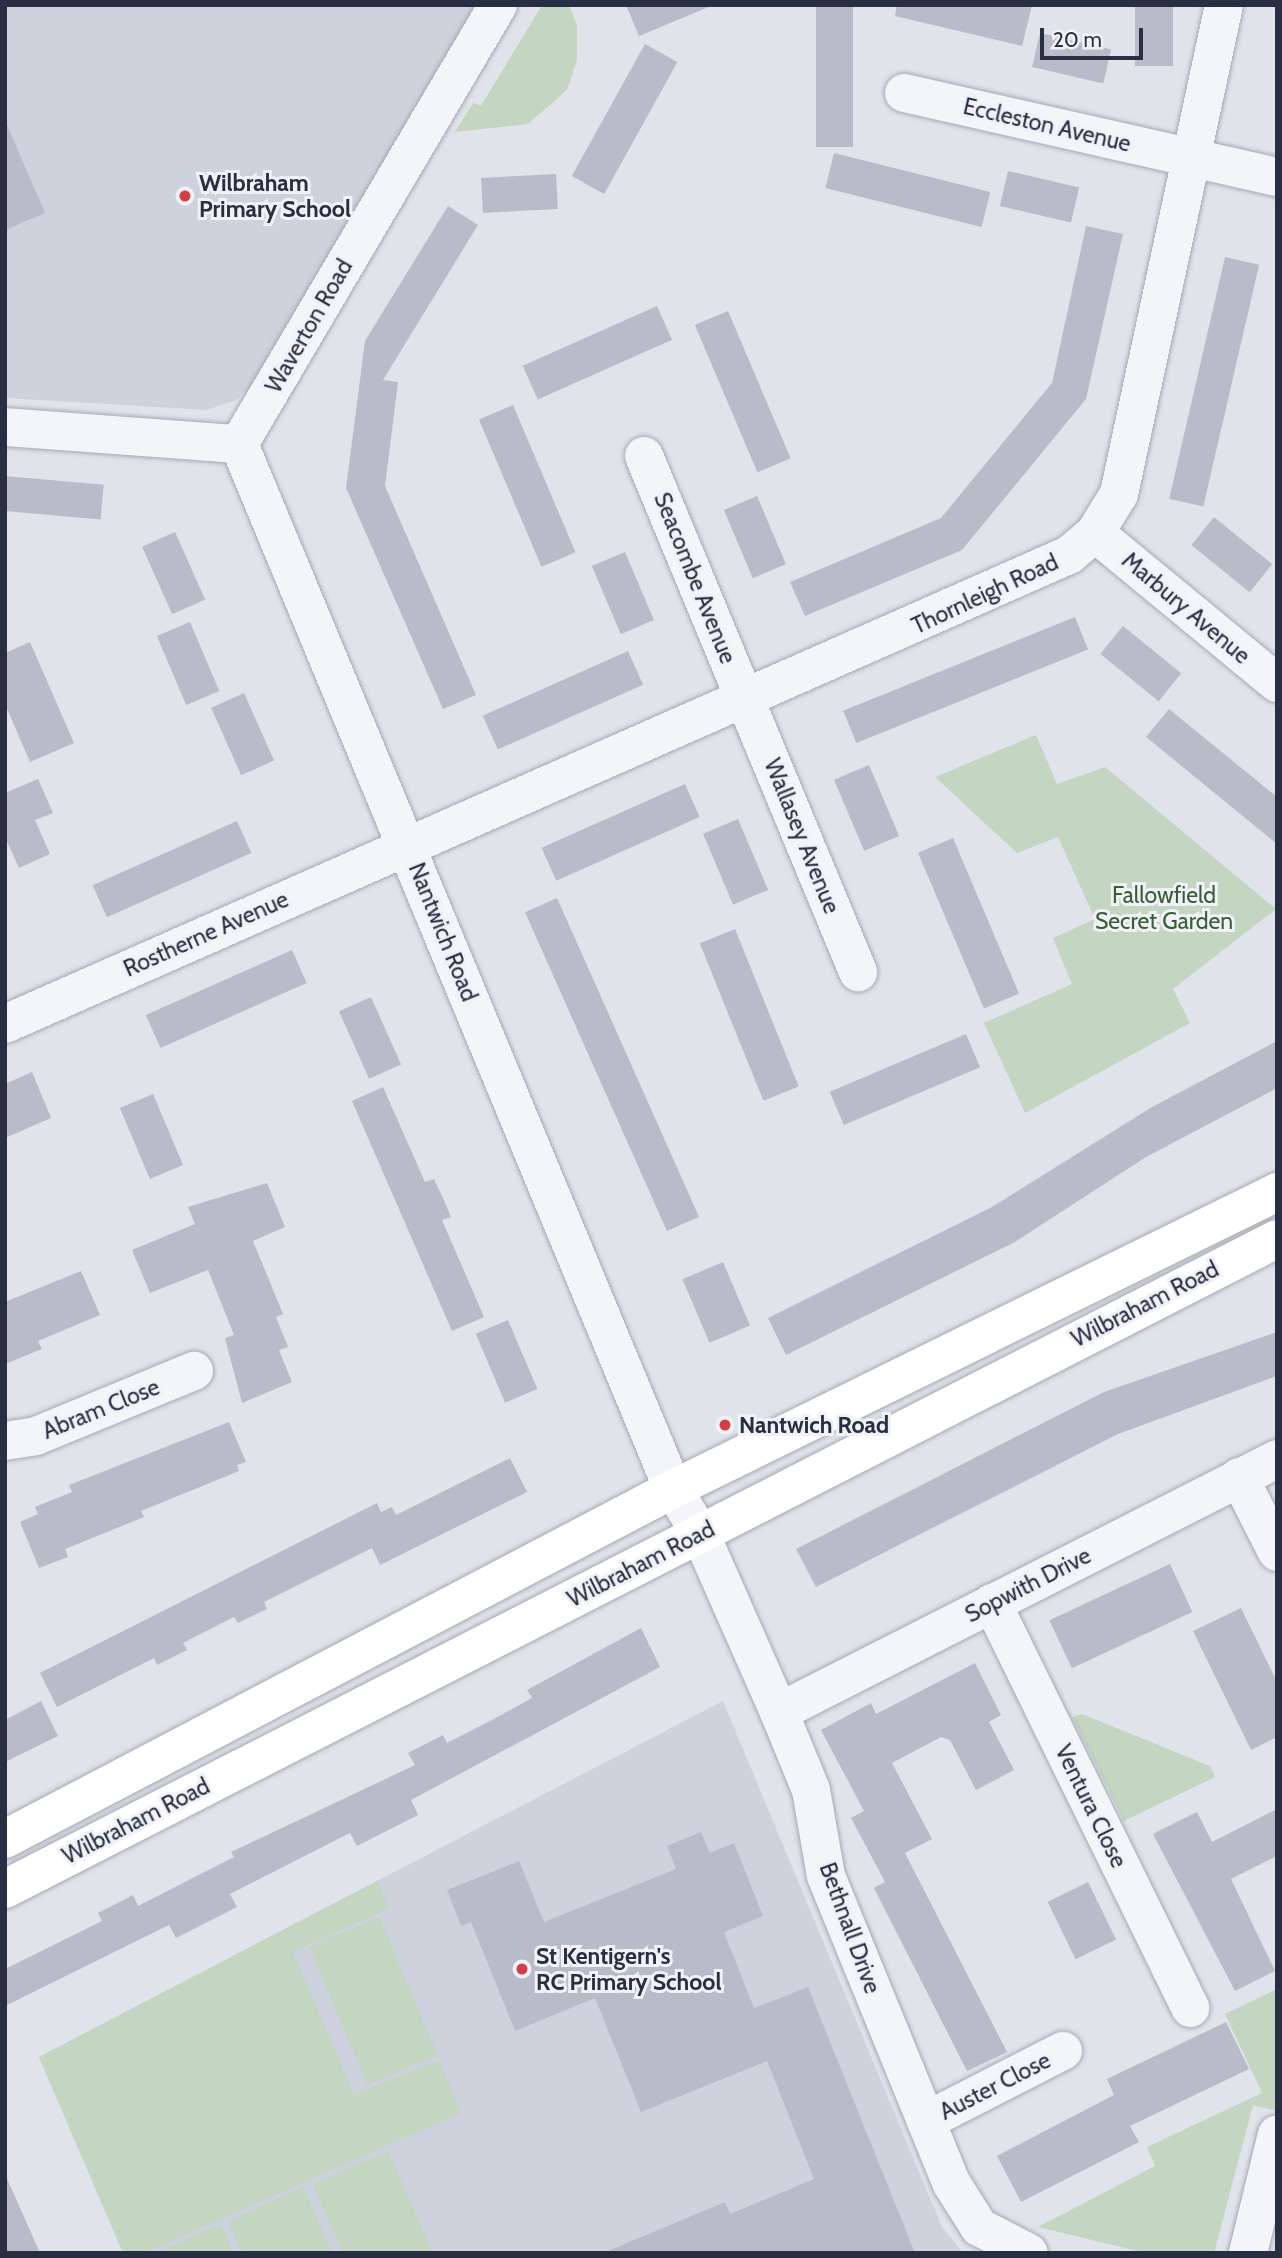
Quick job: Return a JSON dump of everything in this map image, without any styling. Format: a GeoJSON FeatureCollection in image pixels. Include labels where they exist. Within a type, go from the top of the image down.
{"type":"FeatureCollection","features":[{"type":"Feature","properties":{"kind":"highway","name":"Wilbraham Road"},"geometry":{"type":"LineString","coordinates":[[5,1839],[673,1489],[1277,1192]]}},
{"type":"Feature","properties":{"kind":"highway","name":"Wilbraham Road"},"geometry":{"type":"LineString","coordinates":[[5,1889],[1277,1238]]}},
{"type":"Feature","properties":{"kind":"street","name":"Waverton Road"},"geometry":{"type":"LineString","coordinates":[[239,444],[498,5]]}},
{"type":"Feature","properties":{"kind":"street","name":"Thornleigh Road"},"geometry":{"type":"LineString","coordinates":[[407,845],[746,701],[1041,571],[1095,533],[1119,494],[1224,5]]}},
{"type":"Feature","properties":{"kind":"street","name":"Eccleston Avenue"},"geometry":{"type":"LineString","coordinates":[[904,93],[1277,177]]}},
{"type":"Feature","properties":{"kind":"street"},"geometry":{"type":"LineString","coordinates":[[5,427],[239,444]]}},
{"type":"Feature","properties":{"kind":"street","name":"Nantwich Road"},"geometry":{"type":"LineString","coordinates":[[239,444],[673,1489],[700,1533]]}},
{"type":"Feature","properties":{"kind":"street","name":"Seacombe Avenue"},"geometry":{"type":"LineString","coordinates":[[644,456],[746,701]]}},
{"type":"Feature","properties":{"kind":"street","name":"Marbury Avenue"},"geometry":{"type":"LineString","coordinates":[[1095,533],[1277,683]]}},
{"type":"Feature","properties":{"kind":"street","name":"Wallasey Avenue"},"geometry":{"type":"LineString","coordinates":[[746,701],[858,972]]}},
{"type":"Feature","properties":{"kind":"street","name":"Rostherne Avenue"},"geometry":{"type":"LineString","coordinates":[[5,1024],[407,845]]}},
{"type":"Feature","properties":{"kind":"street","name":"Abram Close"},"geometry":{"type":"LineString","coordinates":[[5,1441],[36,1436],[194,1371]]}},
{"type":"Feature","properties":{"kind":"street","name":"Sopwith Drive"},"geometry":{"type":"LineString","coordinates":[[779,1712],[1277,1459]]}},
{"type":"Feature","properties":{"kind":"street"},"geometry":{"type":"LineString","coordinates":[[1239,1477],[1277,1552]]}},
{"type":"Feature","properties":{"kind":"street","name":"Bethnall Drive"},"geometry":{"type":"LineString","coordinates":[[700,1533],[811,1790],[826,1876],[952,2184],[979,2227],[1029,2253]]}},
{"type":"Feature","properties":{"kind":"street","name":"Ventura Close"},"geometry":{"type":"LineString","coordinates":[[992,1603],[1190,2008]]}},
{"type":"Feature","properties":{"kind":"street","name":"Auster Close"},"geometry":{"type":"LineString","coordinates":[[926,2121],[1063,2051]]}},
{"type":"Feature","properties":{"kind":"street"},"geometry":{"type":"LineString","coordinates":[[1248,2253],[1277,2134]]}},
{"type":"Feature","properties":{"kind":"shaded area","name":"Wilbraham Primary School"},"geometry":{"type":"Polygon","coordinates":[[[5,5],[476,5],[254,383],[236,400],[207,410],[5,398],[5,5]]]}},
{"type":"Feature","properties":{"kind":"shaded area","name":"St Kentigern's RC Primary School"},"geometry":{"type":"Polygon","coordinates":[[[723,1701],[942,2227],[963,2253],[123,2253],[39,2057],[723,1701]]]}},
{"type":"Feature","properties":{"kind":"green space"},"geometry":{"type":"Polygon","coordinates":[[[542,5],[569,5],[577,26],[577,60],[567,90],[528,124],[455,132],[473,103],[481,106],[542,5]]]}},
{"type":"Feature","properties":{"kind":"green space","name":"Fallowfield Secret Garden"},"geometry":{"type":"Polygon","coordinates":[[[1036,735],[1057,784],[1105,767],[1276,909],[1173,989],[1190,1023],[1025,1113],[984,1023],[1072,984],[1053,938],[1095,919],[1058,837],[1017,853],[935,777],[1036,735]]]}},
{"type":"Feature","properties":{"kind":"green space"},"geometry":{"type":"Polygon","coordinates":[[[1082,1714],[1210,1766],[1215,1777],[1124,1821],[1072,1717],[1082,1714]]]}},
{"type":"Feature","properties":{"kind":"green space"},"geometry":{"type":"Polygon","coordinates":[[[377,1881],[389,1908],[293,1952],[354,2095],[439,2060],[461,2113],[144,2253],[123,2253],[39,2057],[377,1881]]]}},
{"type":"Feature","properties":{"kind":"green space"},"geometry":{"type":"Polygon","coordinates":[[[379,1917],[438,2055],[368,2085],[309,1947],[379,1917]]]}},
{"type":"Feature","properties":{"kind":"green space"},"geometry":{"type":"Polygon","coordinates":[[[1277,1989],[1277,2111],[1253,2105],[1214,2253],[1146,2253],[1038,2227],[1155,2166],[1147,2147],[1262,2093],[1225,2014],[1277,1989]]]}},
{"type":"Feature","properties":{"kind":"green space"},"geometry":{"type":"Polygon","coordinates":[[[388,2151],[433,2253],[343,2253],[313,2184],[388,2151]]]}},
{"type":"Feature","properties":{"kind":"green space"},"geometry":{"type":"Polygon","coordinates":[[[303,2187],[332,2253],[242,2253],[228,2221],[303,2187]]]}},
{"type":"Feature","properties":{"kind":"green space"},"geometry":{"type":"Polygon","coordinates":[[[221,2224],[234,2253],[155,2253],[221,2224]]]}},
{"type":"Feature","properties":{"kind":"building"},"geometry":{"type":"Polygon","coordinates":[[[626,5],[711,5],[711,6],[639,36],[626,5]]]}},
{"type":"Feature","properties":{"kind":"building"},"geometry":{"type":"Polygon","coordinates":[[[816,5],[853,5],[853,147],[816,147],[816,5]]]}},
{"type":"Feature","properties":{"kind":"building"},"geometry":{"type":"Polygon","coordinates":[[[897,5],[1032,5],[1022,46],[895,16],[897,5]]]}},
{"type":"Feature","properties":{"kind":"building"},"geometry":{"type":"Polygon","coordinates":[[[1135,5],[1173,5],[1173,66],[1135,66],[1135,5]]]}},
{"type":"Feature","properties":{"kind":"building"},"geometry":{"type":"Polygon","coordinates":[[[1040,33],[1111,49],[1103,84],[1032,67],[1040,33]]]}},
{"type":"Feature","properties":{"kind":"building"},"geometry":{"type":"Polygon","coordinates":[[[645,44],[677,62],[604,194],[572,176],[645,44]]]}},
{"type":"Feature","properties":{"kind":"building"},"geometry":{"type":"Polygon","coordinates":[[[5,120],[45,213],[5,230],[5,120]]]}},
{"type":"Feature","properties":{"kind":"building"},"geometry":{"type":"Polygon","coordinates":[[[834,153],[990,192],[982,227],[825,188],[834,153]]]}},
{"type":"Feature","properties":{"kind":"building"},"geometry":{"type":"Polygon","coordinates":[[[1008,171],[1079,187],[1071,222],[1000,206],[1008,171]]]}},
{"type":"Feature","properties":{"kind":"building"},"geometry":{"type":"Polygon","coordinates":[[[556,174],[558,209],[483,213],[481,178],[556,174]]]}},
{"type":"Feature","properties":{"kind":"building"},"geometry":{"type":"Polygon","coordinates":[[[448,206],[478,225],[383,380],[398,382],[385,486],[476,695],[443,709],[346,488],[365,341],[448,206]]]}},
{"type":"Feature","properties":{"kind":"building"},"geometry":{"type":"Polygon","coordinates":[[[1086,226],[1123,234],[1086,399],[962,550],[805,616],[790,582],[941,518],[1052,383],[1086,226]]]}},
{"type":"Feature","properties":{"kind":"building"},"geometry":{"type":"Polygon","coordinates":[[[1225,257],[1259,265],[1203,507],[1169,499],[1225,257]]]}},
{"type":"Feature","properties":{"kind":"building"},"geometry":{"type":"Polygon","coordinates":[[[657,306],[672,340],[538,400],[523,366],[657,306]]]}},
{"type":"Feature","properties":{"kind":"building"},"geometry":{"type":"Polygon","coordinates":[[[728,311],[791,458],[757,472],[695,325],[728,311]]]}},
{"type":"Feature","properties":{"kind":"building"},"geometry":{"type":"Polygon","coordinates":[[[513,405],[576,552],[541,567],[479,419],[513,405]]]}},
{"type":"Feature","properties":{"kind":"building"},"geometry":{"type":"Polygon","coordinates":[[[5,476],[104,485],[101,519],[5,511],[5,476]]]}},
{"type":"Feature","properties":{"kind":"building"},"geometry":{"type":"Polygon","coordinates":[[[757,496],[786,564],[753,578],[724,510],[757,496]]]}},
{"type":"Feature","properties":{"kind":"building"},"geometry":{"type":"Polygon","coordinates":[[[1214,517],[1272,564],[1250,592],[1191,545],[1214,517]]]}},
{"type":"Feature","properties":{"kind":"building"},"geometry":{"type":"Polygon","coordinates":[[[175,532],[205,600],[172,614],[142,547],[175,532]]]}},
{"type":"Feature","properties":{"kind":"building"},"geometry":{"type":"Polygon","coordinates":[[[625,552],[654,620],[621,634],[592,566],[625,552]]]}},
{"type":"Feature","properties":{"kind":"building"},"geometry":{"type":"Polygon","coordinates":[[[1075,617],[1088,649],[856,743],[843,711],[1075,617]]]}},
{"type":"Feature","properties":{"kind":"building"},"geometry":{"type":"Polygon","coordinates":[[[190,622],[219,691],[186,705],[157,636],[190,622]]]}},
{"type":"Feature","properties":{"kind":"building"},"geometry":{"type":"Polygon","coordinates":[[[1123,626],[1181,673],[1159,701],[1100,654],[1123,626]]]}},
{"type":"Feature","properties":{"kind":"building"},"geometry":{"type":"Polygon","coordinates":[[[30,642],[74,743],[30,762],[5,704],[5,653],[30,642]]]}},
{"type":"Feature","properties":{"kind":"building"},"geometry":{"type":"Polygon","coordinates":[[[628,651],[643,685],[498,749],[483,716],[628,651]]]}},
{"type":"Feature","properties":{"kind":"building"},"geometry":{"type":"Polygon","coordinates":[[[244,693],[274,761],[241,775],[211,708],[244,693]]]}},
{"type":"Feature","properties":{"kind":"building"},"geometry":{"type":"Polygon","coordinates":[[[1169,709],[1277,797],[1277,844],[1146,737],[1169,709]]]}},
{"type":"Feature","properties":{"kind":"building"},"geometry":{"type":"Polygon","coordinates":[[[869,765],[899,836],[864,851],[834,780],[869,765]]]}},
{"type":"Feature","properties":{"kind":"building"},"geometry":{"type":"Polygon","coordinates":[[[38,779],[53,813],[35,820],[50,854],[19,868],[5,837],[5,793],[38,779]]]}},
{"type":"Feature","properties":{"kind":"building"},"geometry":{"type":"Polygon","coordinates":[[[685,784],[700,817],[556,881],[542,848],[685,784]]]}},
{"type":"Feature","properties":{"kind":"building"},"geometry":{"type":"Polygon","coordinates":[[[738,819],[768,890],[733,905],[703,834],[738,819]]]}},
{"type":"Feature","properties":{"kind":"building"},"geometry":{"type":"Polygon","coordinates":[[[237,821],[251,853],[107,917],[93,885],[237,821]]]}},
{"type":"Feature","properties":{"kind":"building"},"geometry":{"type":"Polygon","coordinates":[[[953,838],[1019,994],[984,1008],[918,853],[953,838]]]}},
{"type":"Feature","properties":{"kind":"building"},"geometry":{"type":"Polygon","coordinates":[[[557,898],[699,1217],[667,1231],[525,912],[557,898]]]}},
{"type":"Feature","properties":{"kind":"building"},"geometry":{"type":"Polygon","coordinates":[[[735,929],[799,1087],[763,1101],[700,943],[735,929]]]}},
{"type":"Feature","properties":{"kind":"building"},"geometry":{"type":"Polygon","coordinates":[[[292,950],[307,983],[160,1048],[146,1015],[292,950]]]}},
{"type":"Feature","properties":{"kind":"building"},"geometry":{"type":"Polygon","coordinates":[[[371,997],[401,1065],[369,1079],[339,1011],[371,997]]]}},
{"type":"Feature","properties":{"kind":"building"},"geometry":{"type":"Polygon","coordinates":[[[966,1034],[980,1067],[844,1125],[830,1092],[966,1034]]]}},
{"type":"Feature","properties":{"kind":"building"},"geometry":{"type":"Polygon","coordinates":[[[1277,1041],[1277,1088],[1146,1157],[1015,1242],[786,1355],[768,1318],[992,1207],[1152,1107],[1277,1041]]]}},
{"type":"Feature","properties":{"kind":"building"},"geometry":{"type":"Polygon","coordinates":[[[32,1072],[51,1118],[5,1138],[5,1084],[32,1072]]]}},
{"type":"Feature","properties":{"kind":"building"},"geometry":{"type":"Polygon","coordinates":[[[383,1087],[425,1182],[434,1179],[443,1198],[451,1217],[442,1220],[484,1317],[452,1331],[352,1101],[383,1087]]]}},
{"type":"Feature","properties":{"kind":"building"},"geometry":{"type":"Polygon","coordinates":[[[153,1094],[183,1165],[150,1179],[120,1108],[153,1094]]]}},
{"type":"Feature","properties":{"kind":"building"},"geometry":{"type":"Polygon","coordinates":[[[267,1183],[285,1227],[253,1241],[283,1314],[276,1317],[288,1347],[279,1350],[292,1382],[242,1403],[225,1338],[234,1335],[208,1270],[150,1293],[132,1250],[195,1224],[188,1207],[267,1183]]]}},
{"type":"Feature","properties":{"kind":"building"},"geometry":{"type":"Polygon","coordinates":[[[723,1262],[750,1326],[709,1343],[682,1279],[723,1262]]]}},
{"type":"Feature","properties":{"kind":"building"},"geometry":{"type":"Polygon","coordinates":[[[81,1271],[100,1315],[38,1341],[42,1349],[5,1364],[5,1302],[81,1271]]]}},
{"type":"Feature","properties":{"kind":"building"},"geometry":{"type":"Polygon","coordinates":[[[508,1320],[537,1389],[505,1403],[476,1334],[508,1320]]]}},
{"type":"Feature","properties":{"kind":"building"},"geometry":{"type":"Polygon","coordinates":[[[1277,1332],[1277,1376],[1118,1434],[816,1587],[796,1549],[1104,1392],[1277,1332]]]}},
{"type":"Feature","properties":{"kind":"building"},"geometry":{"type":"Polygon","coordinates":[[[229,1422],[246,1462],[237,1465],[239,1471],[141,1511],[144,1517],[65,1549],[68,1557],[39,1568],[20,1522],[38,1514],[35,1507],[72,1492],[69,1485],[229,1422]]]}},
{"type":"Feature","properties":{"kind":"building"},"geometry":{"type":"Polygon","coordinates":[[[510,1458],[527,1492],[380,1565],[372,1548],[264,1602],[267,1609],[238,1623],[234,1617],[183,1643],[187,1650],[157,1665],[154,1658],[57,1707],[40,1673],[377,1503],[381,1512],[392,1507],[396,1515],[510,1458]]]}},
{"type":"Feature","properties":{"kind":"building"},"geometry":{"type":"Polygon","coordinates":[[[1170,1564],[1192,1612],[1072,1668],[1049,1620],[1170,1564]]]}},
{"type":"Feature","properties":{"kind":"building"},"geometry":{"type":"Polygon","coordinates":[[[1241,1608],[1277,1682],[1277,1737],[1251,1750],[1193,1631],[1241,1608]]]}},
{"type":"Feature","properties":{"kind":"building"},"geometry":{"type":"Polygon","coordinates":[[[641,1628],[660,1667],[411,1800],[418,1815],[357,1846],[350,1833],[230,1894],[237,1907],[176,1938],[169,1925],[5,2006],[5,1969],[102,1921],[98,1913],[133,1895],[138,1906],[234,1857],[231,1852],[415,1765],[408,1753],[443,1735],[447,1743],[490,1721],[532,1698],[527,1690],[641,1628]]]}},
{"type":"Feature","properties":{"kind":"building"},"geometry":{"type":"Polygon","coordinates":[[[975,1663],[1001,1715],[989,1722],[1014,1770],[976,1790],[950,1740],[941,1737],[892,1763],[932,1839],[905,1853],[1007,2052],[967,2071],[874,1888],[885,1882],[851,1818],[864,1811],[821,1730],[871,1703],[876,1714],[975,1663]]]}},
{"type":"Feature","properties":{"kind":"building"},"geometry":{"type":"Polygon","coordinates":[[[41,1701],[58,1736],[5,1762],[5,1720],[41,1701]]]}},
{"type":"Feature","properties":{"kind":"building"},"geometry":{"type":"Polygon","coordinates":[[[1277,1809],[1277,1856],[1231,1879],[1275,1971],[1235,1991],[1153,1834],[1197,1812],[1212,1842],[1277,1809]]]}},
{"type":"Feature","properties":{"kind":"building"},"geometry":{"type":"Polygon","coordinates":[[[701,1832],[710,1853],[734,1843],[763,1916],[724,1932],[754,2008],[808,1987],[915,2253],[603,2253],[725,2202],[730,2214],[814,2179],[767,2061],[641,2112],[595,1998],[515,2031],[471,1922],[461,1926],[447,1890],[519,1861],[544,1922],[676,1869],[667,1846],[701,1832]]]}},
{"type":"Feature","properties":{"kind":"building"},"geometry":{"type":"Polygon","coordinates":[[[1088,1882],[1116,1940],[1076,1959],[1048,1902],[1088,1882]]]}},
{"type":"Feature","properties":{"kind":"building"},"geometry":{"type":"Polygon","coordinates":[[[1226,2022],[1249,2069],[1130,2126],[1139,2142],[1021,2202],[997,2156],[1114,2095],[1107,2079],[1226,2022]]]}},
{"type":"Feature","properties":{"kind":"building"},"geometry":{"type":"Polygon","coordinates":[[[5,2174],[40,2253],[5,2253],[5,2174]]]}},
{"type":"Feature","properties":{"kind":"place","name":"Wilbraham Primary School"},"geometry":{"type":"Point","coordinates":[185,196]}},
{"type":"Feature","properties":{"kind":"place","name":"Nantwich Road"},"geometry":{"type":"Point","coordinates":[725,1425]}},
{"type":"Feature","properties":{"kind":"place","name":"St Kentigern's RC Primary School"},"geometry":{"type":"Point","coordinates":[522,1969]}}]}
